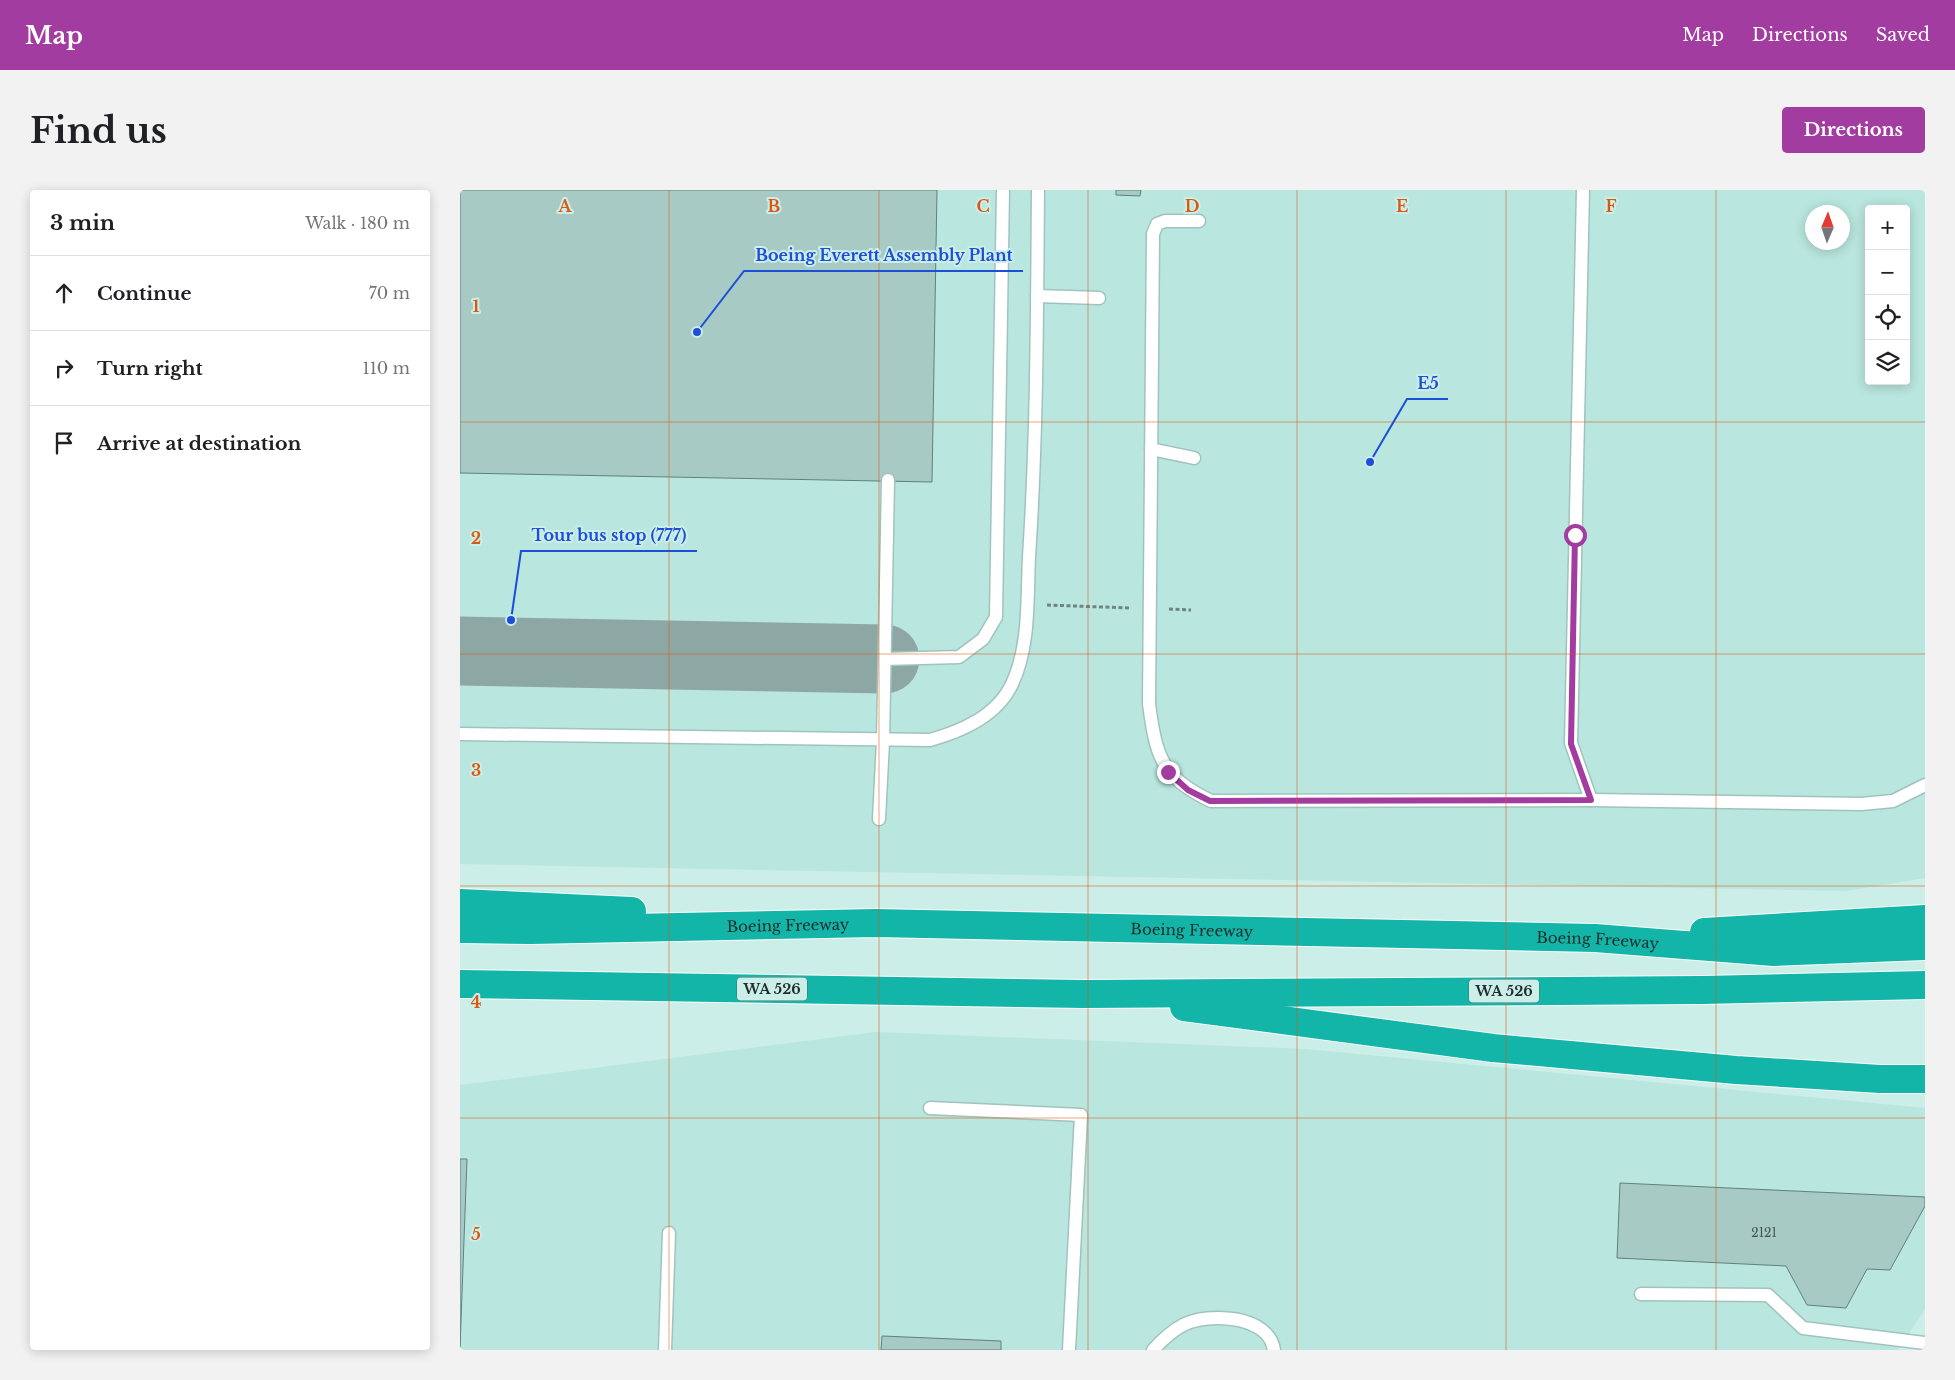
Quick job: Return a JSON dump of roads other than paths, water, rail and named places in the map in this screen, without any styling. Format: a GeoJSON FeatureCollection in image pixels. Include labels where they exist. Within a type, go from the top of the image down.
{"type":"FeatureCollection","features":[{"type":"Feature","properties":{"kind":"highway"},"geometry":{"type":"LineString","coordinates":[[460,903],[876,923]]}},
{"type":"Feature","properties":{"kind":"highway"},"geometry":{"type":"LineString","coordinates":[[1595,938],[1925,919]]}},
{"type":"Feature","properties":{"kind":"highway","name":"Boeing Freeway"},"geometry":{"type":"LineString","coordinates":[[460,929],[531,930],[876,923],[1595,938],[1774,952],[1925,946]]}},
{"type":"Feature","properties":{"kind":"highway","name":"WA 526"},"geometry":{"type":"LineString","coordinates":[[460,984],[1084,994],[1703,990],[1925,985]]}},
{"type":"Feature","properties":{"kind":"highway"},"geometry":{"type":"LineString","coordinates":[[1084,994],[1492,1048],[1736,1070],[1925,1080]]}},
{"type":"Feature","properties":{"kind":"lane"},"geometry":{"type":"LineString","coordinates":[[885,659],[959,657],[984,639],[996,616],[1003,190]]}},
{"type":"Feature","properties":{"kind":"lane"},"geometry":{"type":"LineString","coordinates":[[460,734],[883,741],[930,740],[960,732],[990,712],[1011,686],[1022,659],[1035,459],[1038,190]]}},
{"type":"Feature","properties":{"kind":"lane"},"geometry":{"type":"LineString","coordinates":[[1583,190],[1571,744],[1591,800]]}},
{"type":"Feature","properties":{"kind":"lane"},"geometry":{"type":"LineString","coordinates":[[1198,221],[1165,221],[1156,224],[1153,234],[1149,704],[1154,737],[1168,772],[1188,790],[1210,801],[1591,800],[1861,804],[1893,801],[1925,785]]}},
{"type":"Feature","properties":{"kind":"lane"},"geometry":{"type":"LineString","coordinates":[[1037,296],[1099,298]]}},
{"type":"Feature","properties":{"kind":"lane"},"geometry":{"type":"LineString","coordinates":[[1151,449],[1194,458]]}},
{"type":"Feature","properties":{"kind":"lane"},"geometry":{"type":"LineString","coordinates":[[879,820],[883,741],[888,480]]}},
{"type":"Feature","properties":{"kind":"lane"},"geometry":{"type":"LineString","coordinates":[[930,1108],[1081,1115],[1069,1350]]}},
{"type":"Feature","properties":{"kind":"lane"},"geometry":{"type":"LineString","coordinates":[[666,1350],[669,1233]]}},
{"type":"Feature","properties":{"kind":"lane"},"geometry":{"type":"LineString","coordinates":[[1641,1294],[1768,1295],[1803,1328],[1925,1343]]}},
{"type":"Feature","properties":{"kind":"lane"},"geometry":{"type":"LineString","coordinates":[[1153,1350],[1173,1331],[1185,1324],[1201,1319],[1247,1321],[1268,1335],[1274,1350]]}},
{"type":"Feature","properties":{"kind":"place","name":"Boeing Everett Assembly Plant"},"geometry":{"type":"Point","coordinates":[697,332]}},
{"type":"Feature","properties":{"kind":"place","name":"E5"},"geometry":{"type":"Point","coordinates":[1370,462]}},
{"type":"Feature","properties":{"kind":"place","name":"Tour bus stop (777)"},"geometry":{"type":"Point","coordinates":[511,620]}}]}
